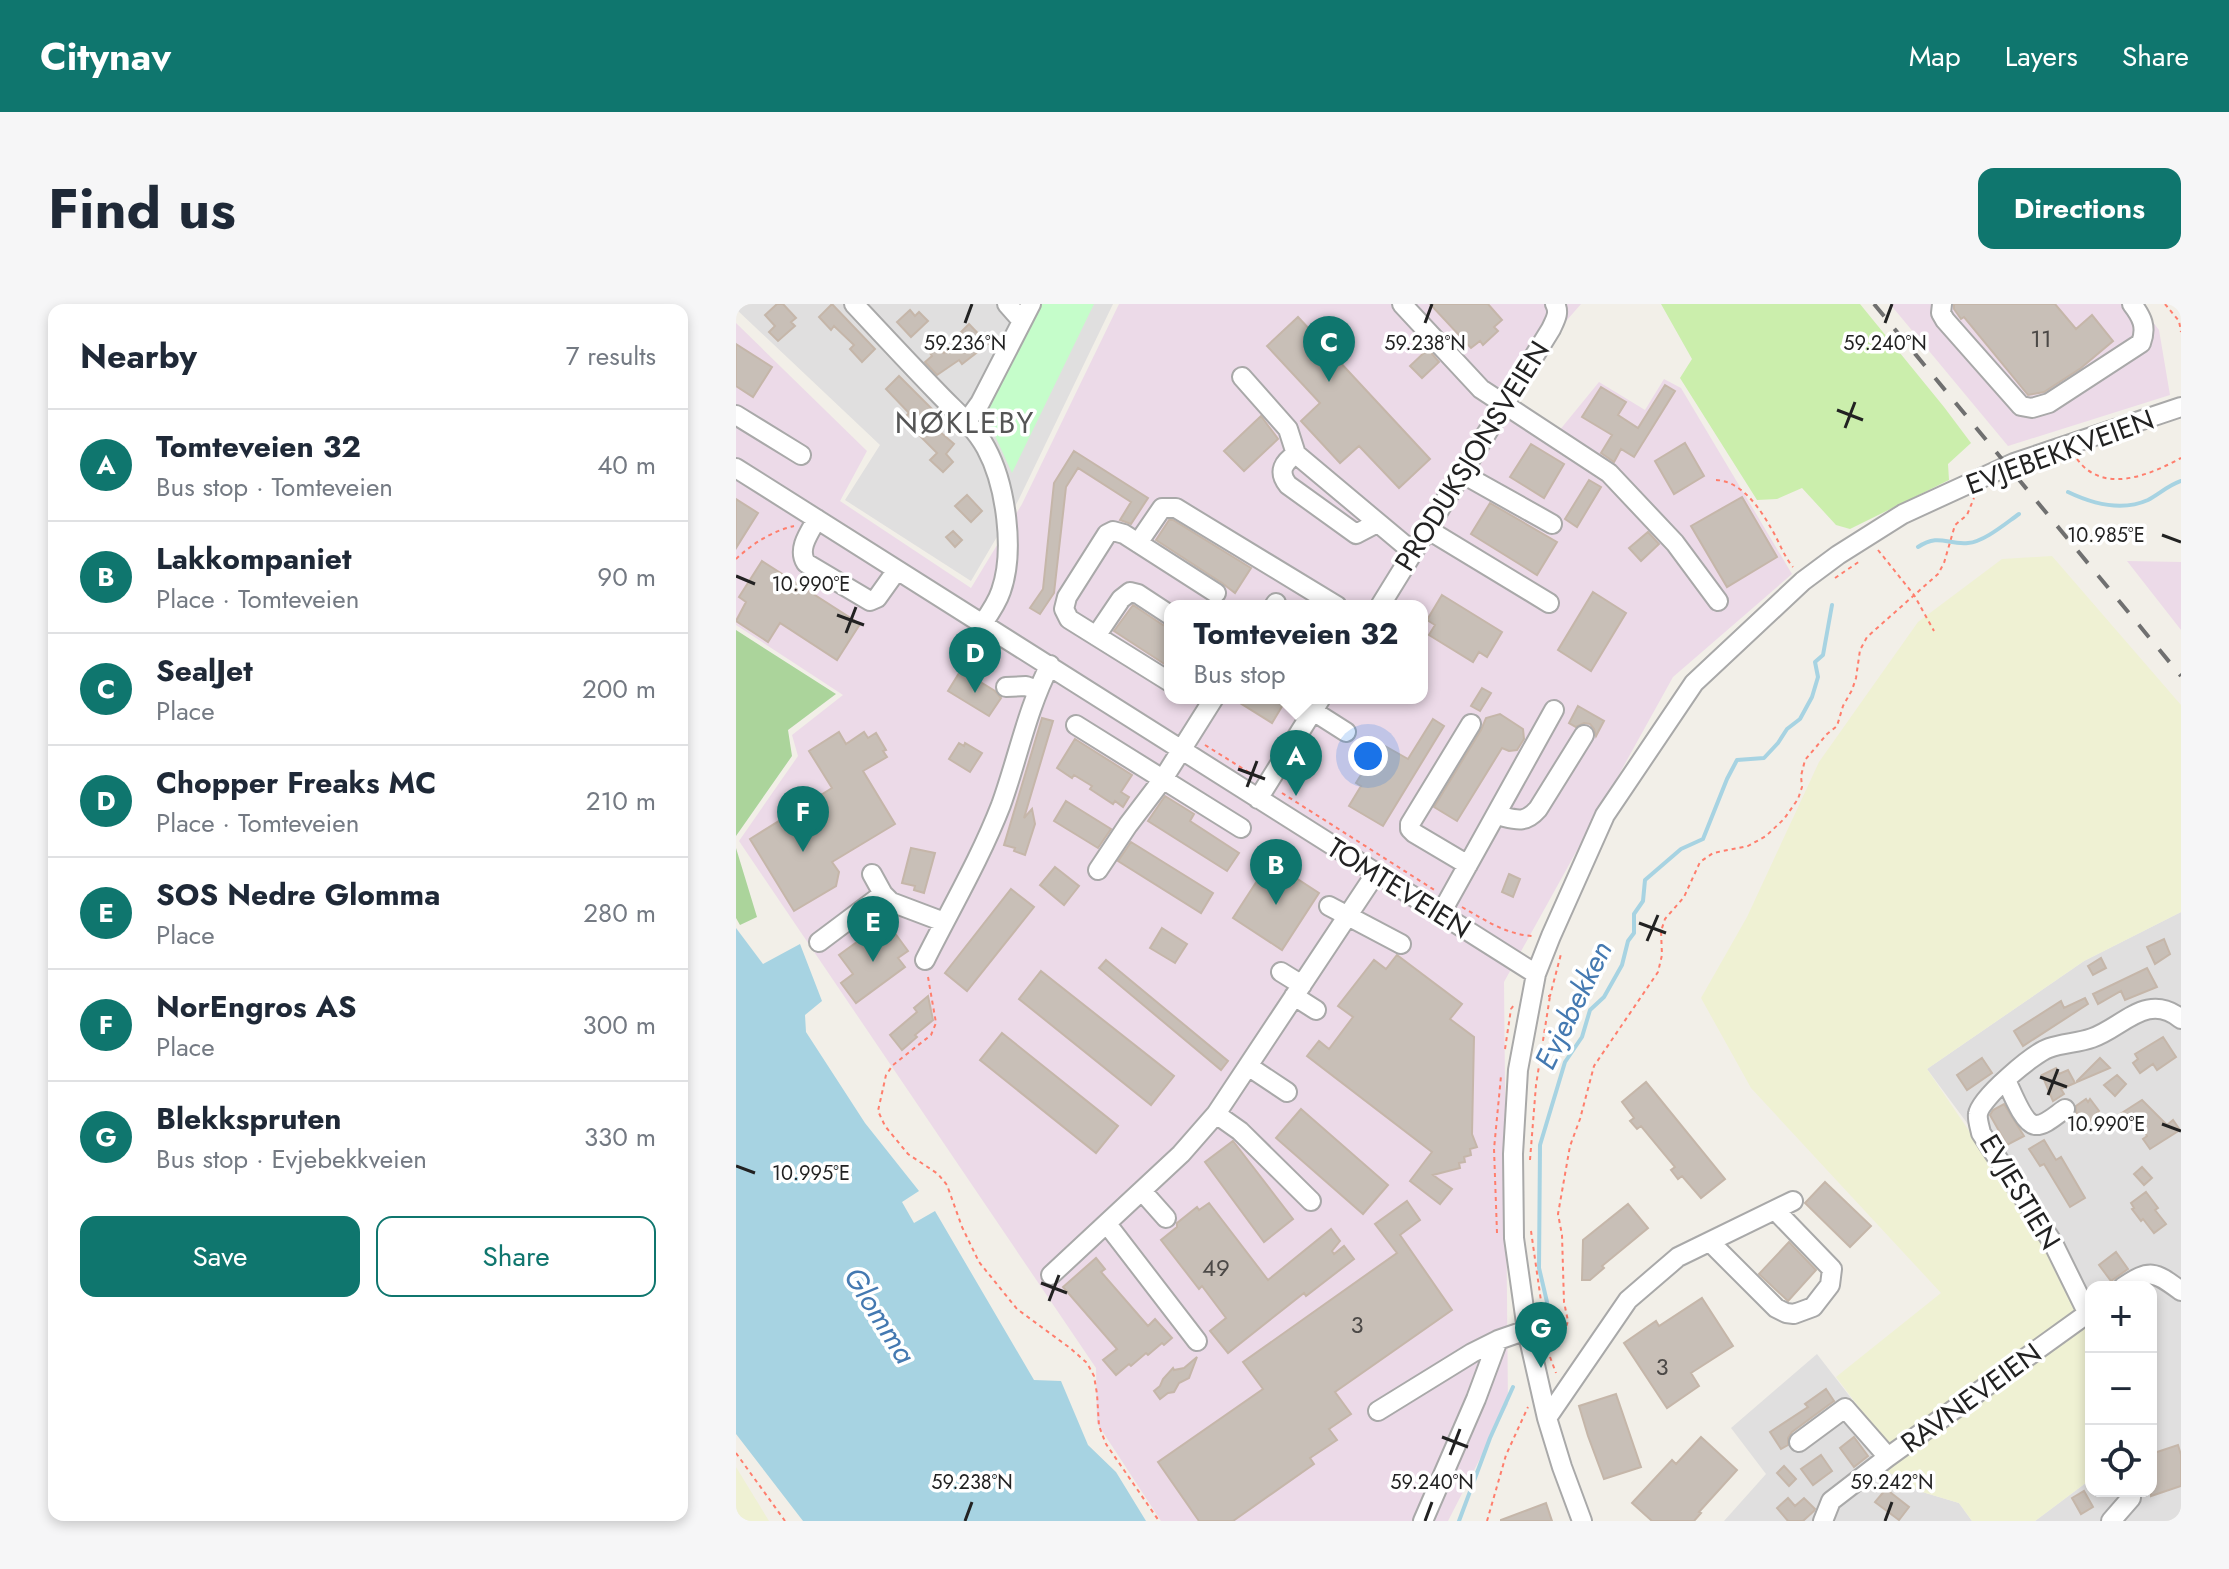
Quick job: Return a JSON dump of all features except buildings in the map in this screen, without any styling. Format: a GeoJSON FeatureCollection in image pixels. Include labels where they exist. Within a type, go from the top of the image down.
{"type":"FeatureCollection","features":[{"type":"Feature","properties":{"kind":"street"},"geometry":{"type":"LineString","coordinates":[[854,304],[967,421],[994,465],[1006,522],[1007,551],[1002,589],[983,623]]}},
{"type":"Feature","properties":{"kind":"street"},"geometry":{"type":"LineString","coordinates":[[967,421],[980,403],[1026,312],[1007,304]]}},
{"type":"Feature","properties":{"kind":"street"},"geometry":{"type":"LineString","coordinates":[[1402,304],[1481,389],[1609,473],[1675,543],[1718,601]]}},
{"type":"Feature","properties":{"kind":"street"},"geometry":{"type":"LineString","coordinates":[[1942,304],[1941,313],[1945,320],[2026,408],[2049,403],[2141,343],[2142,317],[2132,304]]}},
{"type":"Feature","properties":{"kind":"street","name":"PRODUKSJONSVEIEN"},"geometry":{"type":"LineString","coordinates":[[1384,600],[1551,329],[1558,305]]}},
{"type":"Feature","properties":{"kind":"street"},"geometry":{"type":"LineString","coordinates":[[1242,377],[1288,429],[1296,454],[1413,552]]}},
{"type":"Feature","properties":{"kind":"street","name":"EVJEBEKKVEIEN"},"geometry":{"type":"LineString","coordinates":[[1582,1521],[1540,1418],[1535,1365],[1514,1238],[1513,1154],[1518,1070],[1541,997],[1536,974],[1605,815],[1694,683],[1810,576],[1838,555],[1903,514],[1994,471],[2181,407]]}},
{"type":"Feature","properties":{"kind":"street"},"geometry":{"type":"LineString","coordinates":[[736,415],[801,455]]}},
{"type":"Feature","properties":{"kind":"street"},"geometry":{"type":"LineString","coordinates":[[1296,454],[1284,462],[1282,469],[1288,485],[1356,534],[1377,523]]}},
{"type":"Feature","properties":{"kind":"street","name":"TOMTEVEIEN"},"geometry":{"type":"LineString","coordinates":[[736,468],[814,524],[1185,742],[1262,791],[1376,873],[1444,907],[1536,974]]}},
{"type":"Feature","properties":{"kind":"street"},"geometry":{"type":"LineString","coordinates":[[1461,473],[1552,524]]}},
{"type":"Feature","properties":{"kind":"street"},"geometry":{"type":"LineString","coordinates":[[1138,543],[1162,508],[1176,508],[1327,600]]}},
{"type":"Feature","properties":{"kind":"street"},"geometry":{"type":"LineString","coordinates":[[814,524],[801,556],[806,563],[863,598],[870,601],[877,598],[897,570]]}},
{"type":"Feature","properties":{"kind":"street"},"geometry":{"type":"LineString","coordinates":[[1427,529],[1549,603]]}},
{"type":"Feature","properties":{"kind":"street"},"geometry":{"type":"LineString","coordinates":[[1164,678],[1069,619],[1064,609],[1067,597],[1107,534],[1113,531],[1138,543],[1216,593]]}},
{"type":"Feature","properties":{"kind":"street"},"geometry":{"type":"LineString","coordinates":[[1096,636],[1121,599],[1130,592],[1164,611]]}},
{"type":"Feature","properties":{"kind":"street"},"geometry":{"type":"LineString","coordinates":[[925,960],[973,871],[990,832],[1037,690],[1050,665]]}},
{"type":"Feature","properties":{"kind":"street"},"geometry":{"type":"LineString","coordinates":[[1006,687],[1026,686],[1037,690]]}},
{"type":"Feature","properties":{"kind":"street"},"geometry":{"type":"LineString","coordinates":[[1098,870],[1163,779],[1204,704]]}},
{"type":"Feature","properties":{"kind":"street"},"geometry":{"type":"LineString","coordinates":[[1262,791],[1317,704],[1346,732]]}},
{"type":"Feature","properties":{"kind":"street"},"geometry":{"type":"LineString","coordinates":[[1444,907],[1554,710]]}},
{"type":"Feature","properties":{"kind":"street"},"geometry":{"type":"LineString","coordinates":[[1468,865],[1414,833],[1410,824],[1471,724]]}},
{"type":"Feature","properties":{"kind":"street"},"geometry":{"type":"LineString","coordinates":[[1076,725],[1241,828]]}},
{"type":"Feature","properties":{"kind":"street"},"geometry":{"type":"LineString","coordinates":[[1496,815],[1521,820],[1530,818],[1584,735]]}},
{"type":"Feature","properties":{"kind":"street"},"geometry":{"type":"LineString","coordinates":[[1051,1275],[1181,1154],[1216,1114],[1376,873]]}},
{"type":"Feature","properties":{"kind":"street"},"geometry":{"type":"LineString","coordinates":[[872,874],[883,894],[900,906],[944,922]]}},
{"type":"Feature","properties":{"kind":"street"},"geometry":{"type":"LineString","coordinates":[[819,942],[883,894]]}},
{"type":"Feature","properties":{"kind":"street"},"geometry":{"type":"LineString","coordinates":[[1329,906],[1401,944]]}},
{"type":"Feature","properties":{"kind":"street"},"geometry":{"type":"LineString","coordinates":[[1281,972],[1316,1010]]}},
{"type":"Feature","properties":{"kind":"street","name":"EVJESTIEN"},"geometry":{"type":"LineString","coordinates":[[2085,1303],[2053,1243],[1981,1133],[1978,1114],[2006,1080],[2032,1056],[2049,1048],[2092,1038],[2137,1012],[2154,1009],[2181,1019]]}},
{"type":"Feature","properties":{"kind":"street"},"geometry":{"type":"LineString","coordinates":[[1248,1066],[1287,1092]]}},
{"type":"Feature","properties":{"kind":"street"},"geometry":{"type":"LineString","coordinates":[[2006,1080],[2023,1115],[2034,1125],[2045,1123],[2065,1109]]}},
{"type":"Feature","properties":{"kind":"street"},"geometry":{"type":"LineString","coordinates":[[1216,1114],[1240,1131],[1311,1201]]}},
{"type":"Feature","properties":{"kind":"street"},"geometry":{"type":"LineString","coordinates":[[1142,1191],[1166,1218]]}},
{"type":"Feature","properties":{"kind":"street"},"geometry":{"type":"LineString","coordinates":[[1540,1418],[1564,1393],[1628,1300],[1678,1257],[1793,1201]]}},
{"type":"Feature","properties":{"kind":"street"},"geometry":{"type":"LineString","coordinates":[[1710,1242],[1776,1308],[1794,1314],[1805,1311],[1813,1307],[1830,1285],[1832,1269],[1775,1210]]}},
{"type":"Feature","properties":{"kind":"street"},"geometry":{"type":"LineString","coordinates":[[1107,1224],[1197,1341]]}},
{"type":"Feature","properties":{"kind":"street"},"geometry":{"type":"LineString","coordinates":[[2132,1281],[2149,1274],[2158,1276],[2181,1291]]}},
{"type":"Feature","properties":{"kind":"street","name":"RAVNEVEIEN"},"geometry":{"type":"LineString","coordinates":[[1823,1521],[1831,1501],[2085,1316]]}},
{"type":"Feature","properties":{"kind":"street"},"geometry":{"type":"LineString","coordinates":[[1378,1411],[1472,1353],[1527,1330]]}},
{"type":"Feature","properties":{"kind":"street"},"geometry":{"type":"LineString","coordinates":[[1423,1521],[1498,1340]]}},
{"type":"Feature","properties":{"kind":"street"},"geometry":{"type":"LineString","coordinates":[[1799,1442],[1845,1408],[1888,1457]]}},
{"type":"Feature","properties":{"kind":"street"},"geometry":{"type":"LineString","coordinates":[[2111,1521],[2131,1498]]}},
{"type":"Feature","properties":{"kind":"path"},"geometry":{"type":"LineString","coordinates":[[2165,304],[2179,321],[2181,332]]}},
{"type":"Feature","properties":{"kind":"path"},"geometry":{"type":"LineString","coordinates":[[2074,455],[2082,466],[2098,477],[2127,480],[2181,458]]}},
{"type":"Feature","properties":{"kind":"path"},"geometry":{"type":"LineString","coordinates":[[1716,480],[1735,484],[1746,494],[1771,528],[1790,565],[1810,576],[1831,581],[1866,557]]}},
{"type":"Feature","properties":{"kind":"path"},"geometry":{"type":"LineString","coordinates":[[1535,1365],[1565,1330],[1568,1321],[1558,1214],[1570,1146],[1594,1066],[1658,972],[1665,919],[1684,897],[1700,862],[1713,853],[1748,846],[1766,836],[1784,819],[1798,799],[1805,760],[1837,726],[1852,690],[1860,650],[1867,637],[1938,574],[1955,525],[1967,515],[1976,494],[1962,501]]}},
{"type":"Feature","properties":{"kind":"path"},"geometry":{"type":"LineString","coordinates":[[736,559],[749,546],[782,529],[792,525],[814,524]]}},
{"type":"Feature","properties":{"kind":"path"},"geometry":{"type":"LineString","coordinates":[[1885,544],[1877,549],[1914,595],[1934,631]]}},
{"type":"Feature","properties":{"kind":"path"},"geometry":{"type":"LineString","coordinates":[[1185,742],[1444,907],[1516,935],[1551,936]]}},
{"type":"Feature","properties":{"kind":"path"},"geometry":{"type":"LineString","coordinates":[[1530,1161],[1541,997],[1562,953]]}},
{"type":"Feature","properties":{"kind":"path"},"geometry":{"type":"LineString","coordinates":[[925,960],[936,1023],[931,1035],[893,1065],[886,1075],[878,1111],[885,1126],[908,1154],[938,1174],[947,1185],[979,1262],[1017,1309],[1087,1363],[1094,1376],[1099,1426],[1106,1444],[1159,1521]]}},
{"type":"Feature","properties":{"kind":"path"},"geometry":{"type":"LineString","coordinates":[[1504,1055],[1511,1009],[1519,997],[1541,997]]}},
{"type":"Feature","properties":{"kind":"path"},"geometry":{"type":"LineString","coordinates":[[1499,1243],[1494,1149],[1502,1070]]}},
{"type":"Feature","properties":{"kind":"path"},"geometry":{"type":"LineString","coordinates":[[1530,1222],[1548,1352],[1564,1393]]}},
{"type":"Feature","properties":{"kind":"path"},"geometry":{"type":"LineString","coordinates":[[1487,1521],[1506,1455],[1528,1406],[1540,1418]]}},
{"type":"Feature","properties":{"kind":"path"},"geometry":{"type":"LineString","coordinates":[[736,1453],[785,1521]]}},
{"type":"Feature","properties":{"kind":"shaded area"},"geometry":{"type":"Polygon","coordinates":[[[736,304],[1113,304],[1018,501],[971,581],[845,500],[880,445],[736,309],[736,304]]]}},
{"type":"Feature","properties":{"kind":"shaded area"},"geometry":{"type":"Polygon","coordinates":[[[1119,304],[1581,304],[1491,407],[1550,442],[1599,382],[1645,410],[1664,379],[1681,388],[1792,574],[1673,677],[1504,982],[1508,1404],[1448,1521],[1161,1521],[1097,1423],[1096,1368],[739,841],[798,756],[792,735],[843,695],[736,625],[736,323],[867,451],[840,501],[971,588],[1022,504],[1119,304]]]}},
{"type":"Feature","properties":{"kind":"shaded area"},"geometry":{"type":"Polygon","coordinates":[[[1890,304],[2139,304],[2159,330],[2170,395],[2008,446],[1890,304]]]}},
{"type":"Feature","properties":{"kind":"shaded area"},"geometry":{"type":"Polygon","coordinates":[[[2127,561],[2181,562],[2181,630],[2127,561]]]}},
{"type":"Feature","properties":{"kind":"shaded area"},"geometry":{"type":"Polygon","coordinates":[[[2181,912],[2181,1521],[2035,1521],[2085,1484],[2085,1497],[2157,1497],[2157,1281],[2085,1281],[2085,1324],[2056,1259],[1967,1123],[1927,1069],[2084,961],[2181,912]]]}},
{"type":"Feature","properties":{"kind":"shaded area"},"geometry":{"type":"Polygon","coordinates":[[[1817,1354],[1899,1460],[1919,1491],[1959,1503],[1972,1521],[1724,1521],[1766,1474],[1731,1428],[1817,1354]]]}},
{"type":"Feature","properties":{"kind":"green space"},"geometry":{"type":"Polygon","coordinates":[[[1031,304],[1094,304],[1012,473],[980,403],[1031,304]]]}},
{"type":"Feature","properties":{"kind":"green space"},"geometry":{"type":"Polygon","coordinates":[[[1661,304],[1860,304],[1971,443],[1948,464],[1949,480],[1850,529],[1836,525],[1802,488],[1777,499],[1757,500],[1680,378],[1692,359],[1661,304]]]}},
{"type":"Feature","properties":{"kind":"green space"},"geometry":{"type":"Polygon","coordinates":[[[2052,556],[2181,705],[2181,912],[2084,961],[1927,1069],[2056,1259],[2085,1324],[2085,1484],[2035,1521],[1972,1521],[1959,1503],[1919,1491],[1885,1470],[1898,1459],[1836,1377],[1941,1293],[1751,1088],[1701,998],[1747,917],[1819,762],[1918,622],[2002,559],[2052,556]]]}},
{"type":"Feature","properties":{"kind":"green space"},"geometry":{"type":"Polygon","coordinates":[[[736,630],[836,694],[788,730],[792,756],[736,836],[736,630]]]}},
{"type":"Feature","properties":{"kind":"green space"},"geometry":{"type":"Polygon","coordinates":[[[736,848],[757,917],[740,925],[736,918],[736,848]]]}},
{"type":"Feature","properties":{"kind":"green space"},"geometry":{"type":"Polygon","coordinates":[[[736,1467],[769,1521],[736,1521],[736,1467]]]}},
{"type":"Feature","properties":{"kind":"water","name":"Glomma"},"geometry":{"type":"Polygon","coordinates":[[[736,928],[763,964],[800,944],[822,1001],[805,1015],[806,1032],[865,1123],[919,1191],[902,1202],[914,1223],[935,1211],[1034,1380],[1061,1381],[1088,1445],[1116,1472],[1146,1521],[803,1521],[736,1434],[736,928]]]}},
{"type":"Feature","properties":{"kind":"waterway"},"geometry":{"type":"LineString","coordinates":[[2068,492],[2097,503],[2128,506],[2148,500],[2181,481]]}},
{"type":"Feature","properties":{"kind":"waterway","name":"Evjebekken"},"geometry":{"type":"LineString","coordinates":[[1918,547],[1938,540],[1974,542],[1995,532],[2019,514]]}},
{"type":"Feature","properties":{"kind":"waterway","name":"Evjebekken"},"geometry":{"type":"LineString","coordinates":[[1545,1315],[1547,1302],[1539,1268],[1540,1145],[1565,1062],[1582,1037],[1590,1010],[1604,997],[1622,965],[1628,941],[1634,933],[1634,914],[1643,901],[1645,880],[1681,849],[1703,839],[1737,760],[1764,758],[1787,729],[1800,719],[1818,677],[1815,662],[1823,655],[1832,605]]}},
{"type":"Feature","properties":{"kind":"waterway","name":"Evjebekken"},"geometry":{"type":"LineString","coordinates":[[1459,1521],[1513,1387]]}},
{"type":"Feature","properties":{"kind":"railway"},"geometry":{"type":"LineString","coordinates":[[1874,304],[2181,676]]}},
{"type":"Feature","properties":{"kind":"place","name":"SealJet"},"geometry":{"type":"Point","coordinates":[1329,382]}},
{"type":"Feature","properties":{"kind":"place","name":"Chopper Freaks MC"},"geometry":{"type":"Point","coordinates":[975,693]}},
{"type":"Feature","properties":{"kind":"place","name":"Tomteveien 32"},"geometry":{"type":"Point","coordinates":[1296,796]}},
{"type":"Feature","properties":{"kind":"place","name":"NorEngros AS"},"geometry":{"type":"Point","coordinates":[803,852]}},
{"type":"Feature","properties":{"kind":"place","name":"Lakkompaniet"},"geometry":{"type":"Point","coordinates":[1276,905]}},
{"type":"Feature","properties":{"kind":"place","name":"SOS Nedre Glomma"},"geometry":{"type":"Point","coordinates":[873,962]}},
{"type":"Feature","properties":{"kind":"place","name":"Blekkspruten"},"geometry":{"type":"Point","coordinates":[1541,1368]}},
{"type":"Feature","properties":{"kind":"district","name":"NØKLEBY"},"geometry":{"type":"Point","coordinates":[965,422]}}]}
